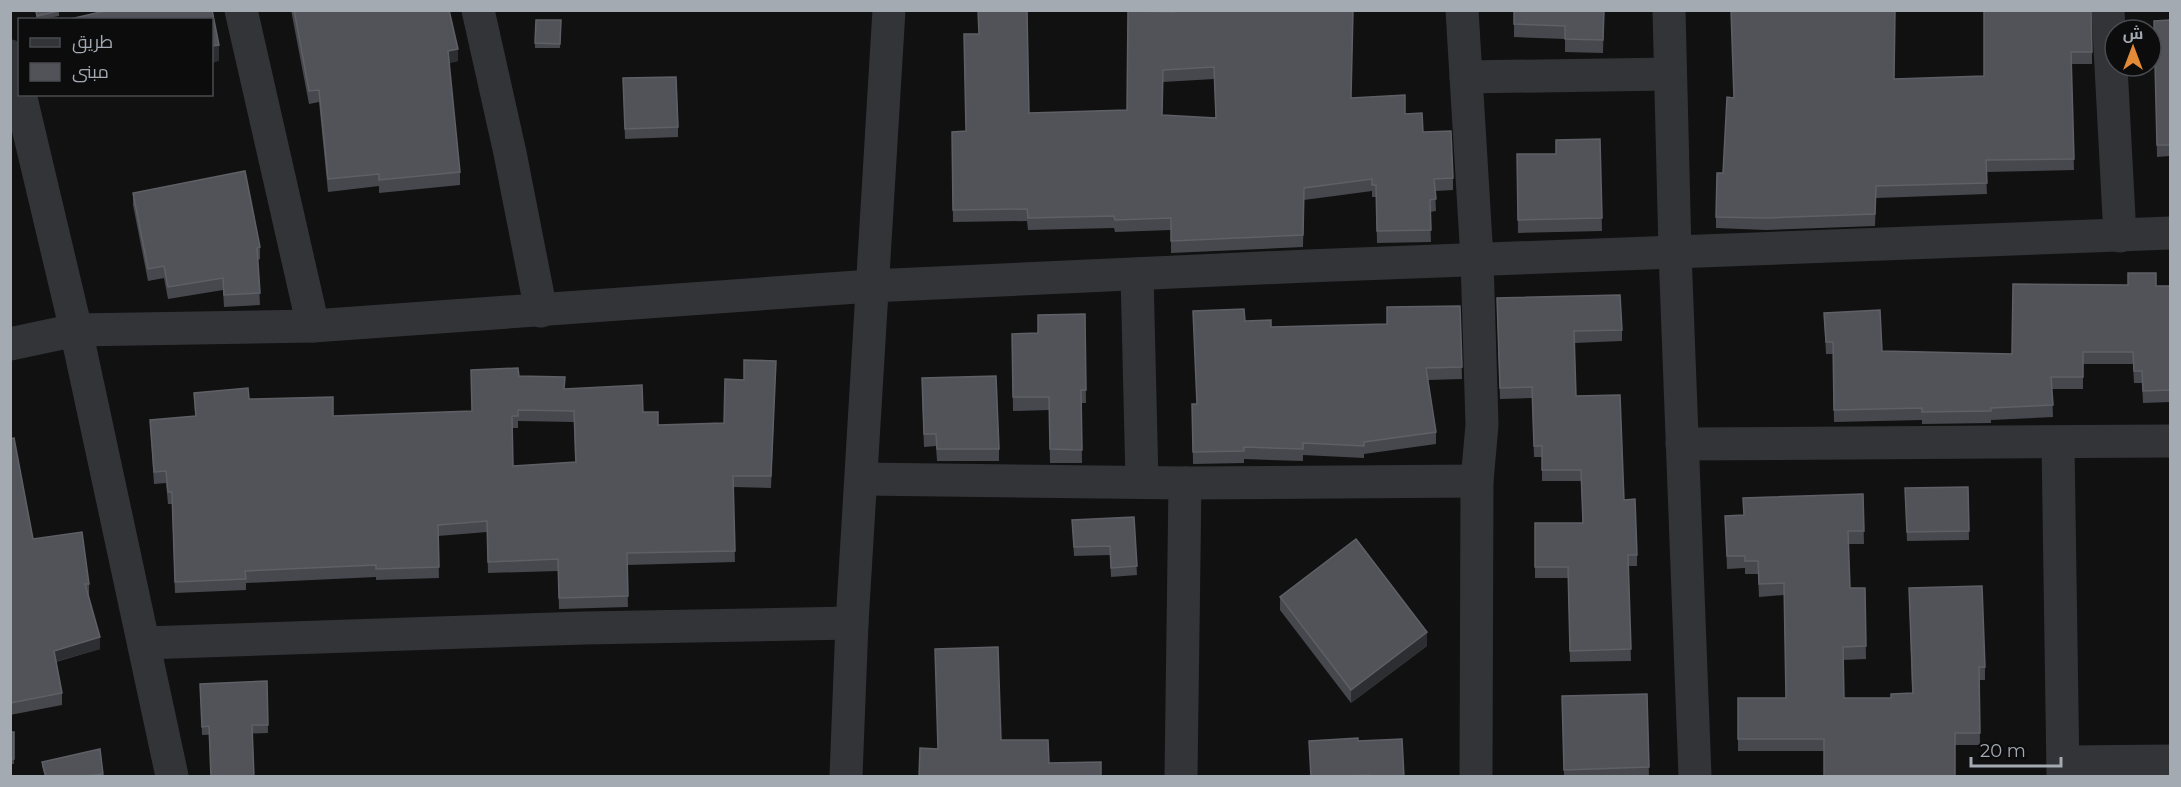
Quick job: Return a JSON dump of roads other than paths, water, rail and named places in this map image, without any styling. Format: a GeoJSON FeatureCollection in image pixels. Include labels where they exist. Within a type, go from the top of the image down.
{"type":"FeatureCollection","features":[{"type":"Feature","properties":{"kind":"street"},"geometry":{"type":"LineString","coordinates":[[241,10],[313,326]]}},
{"type":"Feature","properties":{"kind":"street"},"geometry":{"type":"LineString","coordinates":[[478,10],[510,153],[541,311]]}},
{"type":"Feature","properties":{"kind":"street"},"geometry":{"type":"LineString","coordinates":[[846,777],[852,622],[889,10]]}},
{"type":"Feature","properties":{"kind":"street"},"geometry":{"type":"LineString","coordinates":[[1462,10],[1477,259],[1482,425],[1477,481],[1476,777]]}},
{"type":"Feature","properties":{"kind":"street"},"geometry":{"type":"LineString","coordinates":[[1669,10],[1675,252],[1695,777]]}},
{"type":"Feature","properties":{"kind":"street"},"geometry":{"type":"LineString","coordinates":[[2108,10],[2120,236]]}},
{"type":"Feature","properties":{"kind":"street"},"geometry":{"type":"LineString","coordinates":[[10,56],[18,86]]}},
{"type":"Feature","properties":{"kind":"street"},"geometry":{"type":"LineString","coordinates":[[1466,76],[1670,74]]}},
{"type":"Feature","properties":{"kind":"street"},"geometry":{"type":"LineString","coordinates":[[21,96],[76,330],[172,777]]}},
{"type":"Feature","properties":{"kind":"street"},"geometry":{"type":"LineString","coordinates":[[10,344],[76,330],[313,326],[872,286],[1477,259],[2170,233]]}},
{"type":"Feature","properties":{"kind":"street"},"geometry":{"type":"LineString","coordinates":[[1137,274],[1142,481]]}},
{"type":"Feature","properties":{"kind":"street"},"geometry":{"type":"LineString","coordinates":[[1682,444],[2170,441]]}},
{"type":"Feature","properties":{"kind":"street"},"geometry":{"type":"LineString","coordinates":[[2058,443],[2064,769],[2170,761]]}},
{"type":"Feature","properties":{"kind":"street"},"geometry":{"type":"LineString","coordinates":[[862,479],[1185,483],[1477,481]]}},
{"type":"Feature","properties":{"kind":"street"},"geometry":{"type":"LineString","coordinates":[[1180,777],[1185,483]]}},
{"type":"Feature","properties":{"kind":"street"},"geometry":{"type":"LineString","coordinates":[[144,643],[572,628],[852,622]]}}]}
